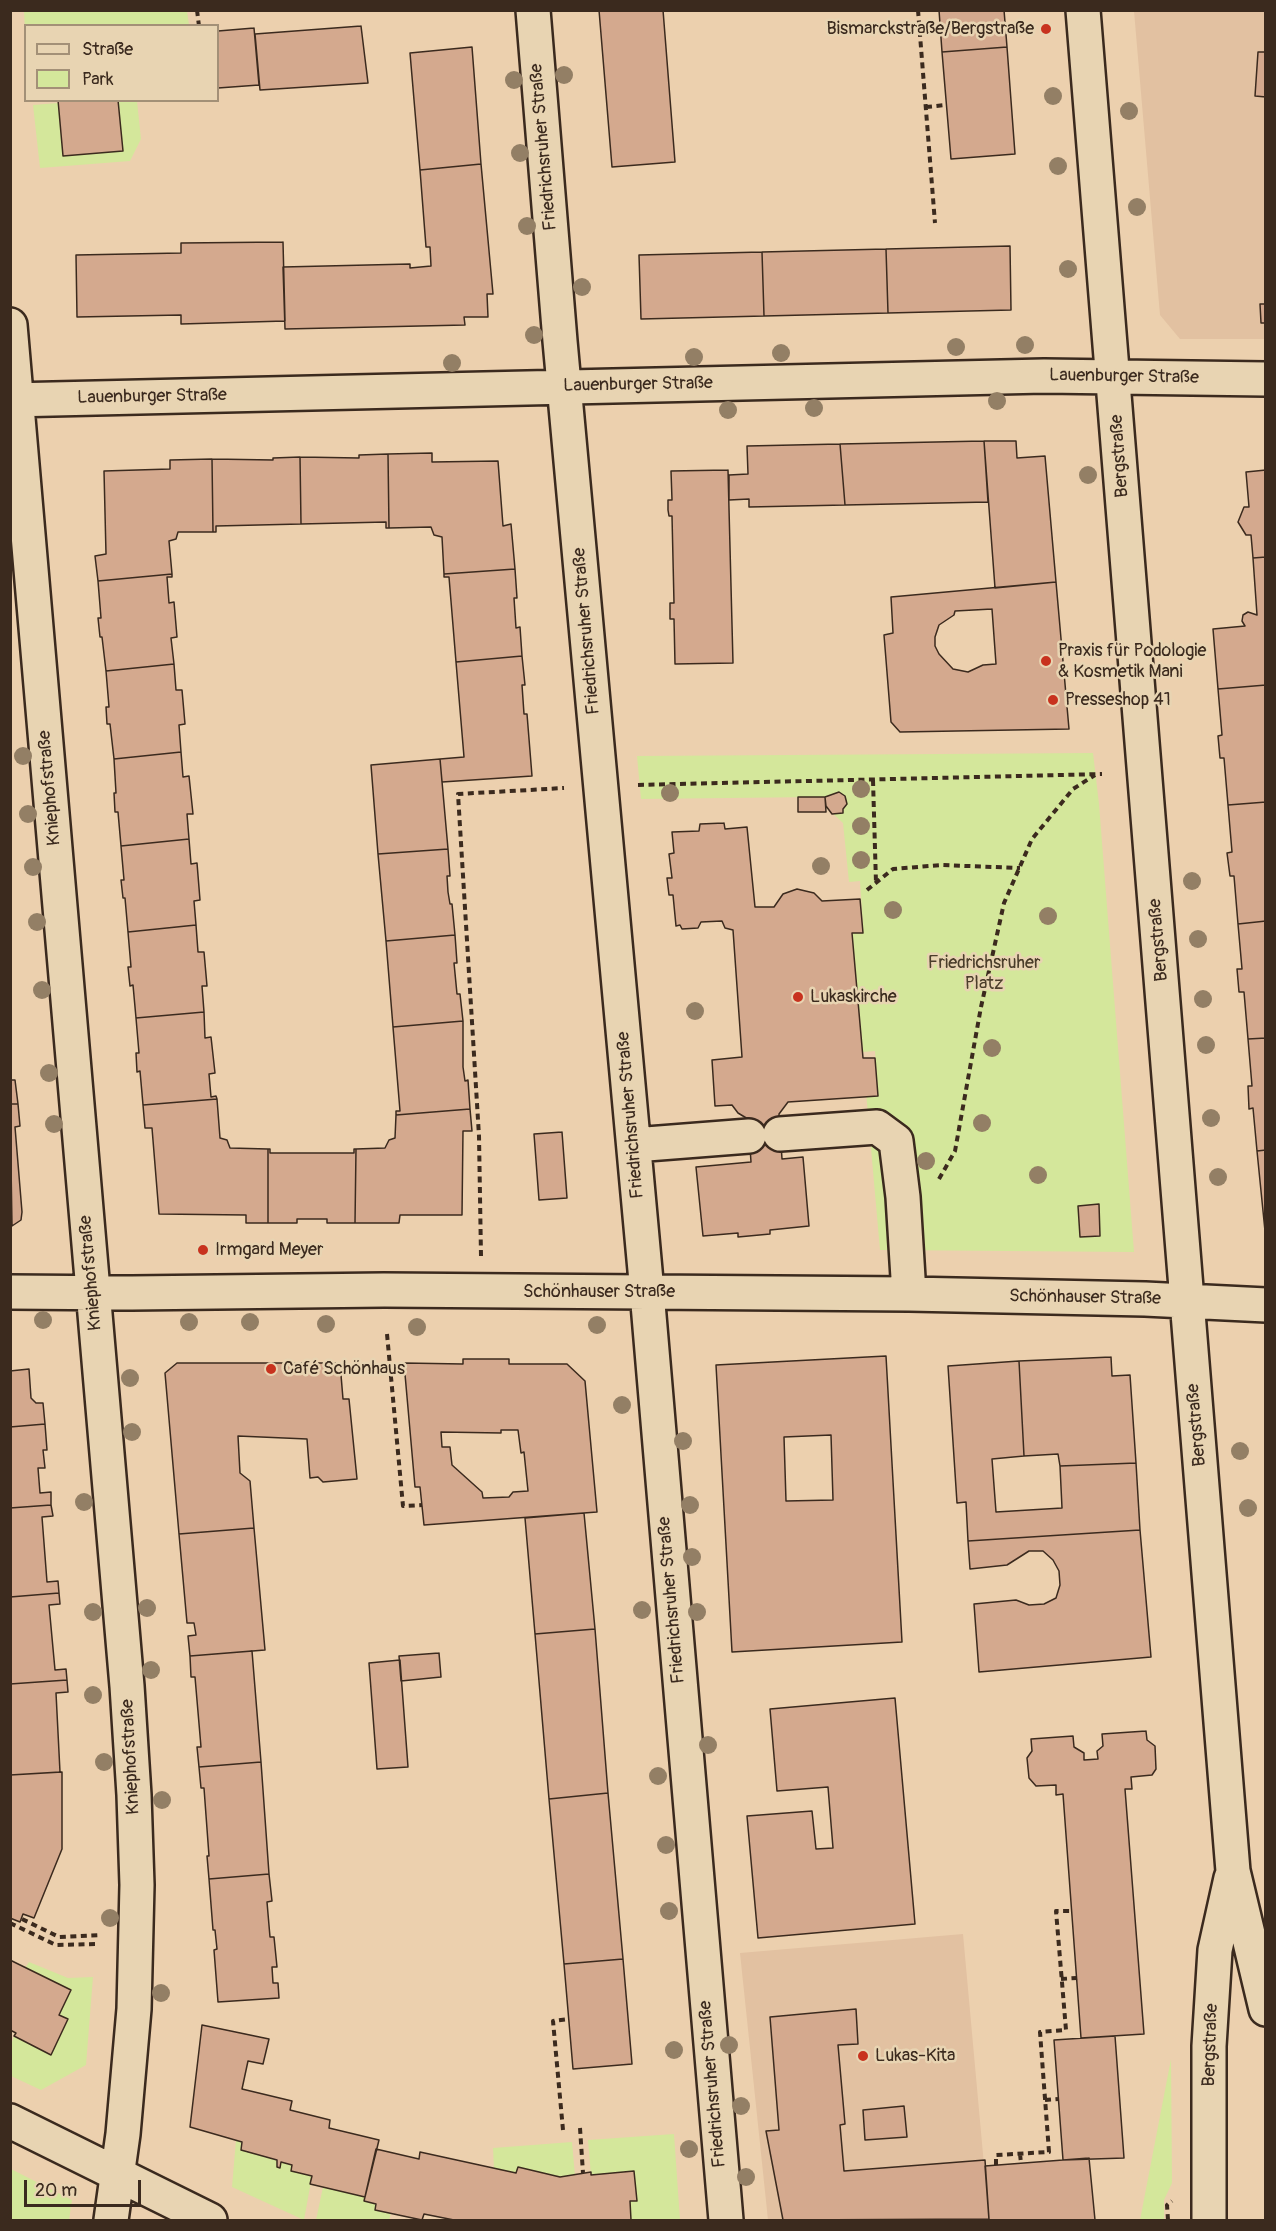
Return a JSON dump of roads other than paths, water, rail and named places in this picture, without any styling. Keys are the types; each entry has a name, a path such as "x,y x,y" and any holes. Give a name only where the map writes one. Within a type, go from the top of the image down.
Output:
{"street":[{"name":"Friedrichsruher Straße","path":"533,10 634,1145 726,2220"},
{"name":"Bergstraße","path":"1083,10 1233,1871 1266,2009"},
{"name":"Kniephofstraße","path":"10,325 14,400 127,1686 137,1877 134,2010 123,2134 111,2220"},
{"name":"Lauenburger Straße","path":"14,400 1044,376 1266,379"},
{"path":"634,1145 877,1126 896,1141 903,1197 909,1294"},
{"name":"Schönhauser Straße","path":"10,1292 384,1290 909,1294 1145,1299 1266,1305"},
{"name":"Bergstraße","path":"1209,2220 1209,2036 1215,1950 1233,1871"},
{"path":"10,2121 210,2220"}],"place":[{"name":"Bismarckstraße/Bergstraße","path":"1046,29"},
{"name":"Praxis für Podologie & Kosmetik Mani","path":"1046,661"},
{"name":"Presseshop 41","path":"1053,700"},
{"name":"Lukaskirche","path":"798,997"},
{"name":"Irmgard Meyer","path":"203,1250"},
{"name":"Café Schönhaus","path":"271,1369"},
{"name":"Lukas-Kita","path":"863,2056"}],"park label":[{"name":"Friedrichsruher Platz","path":"984,973"}]}
